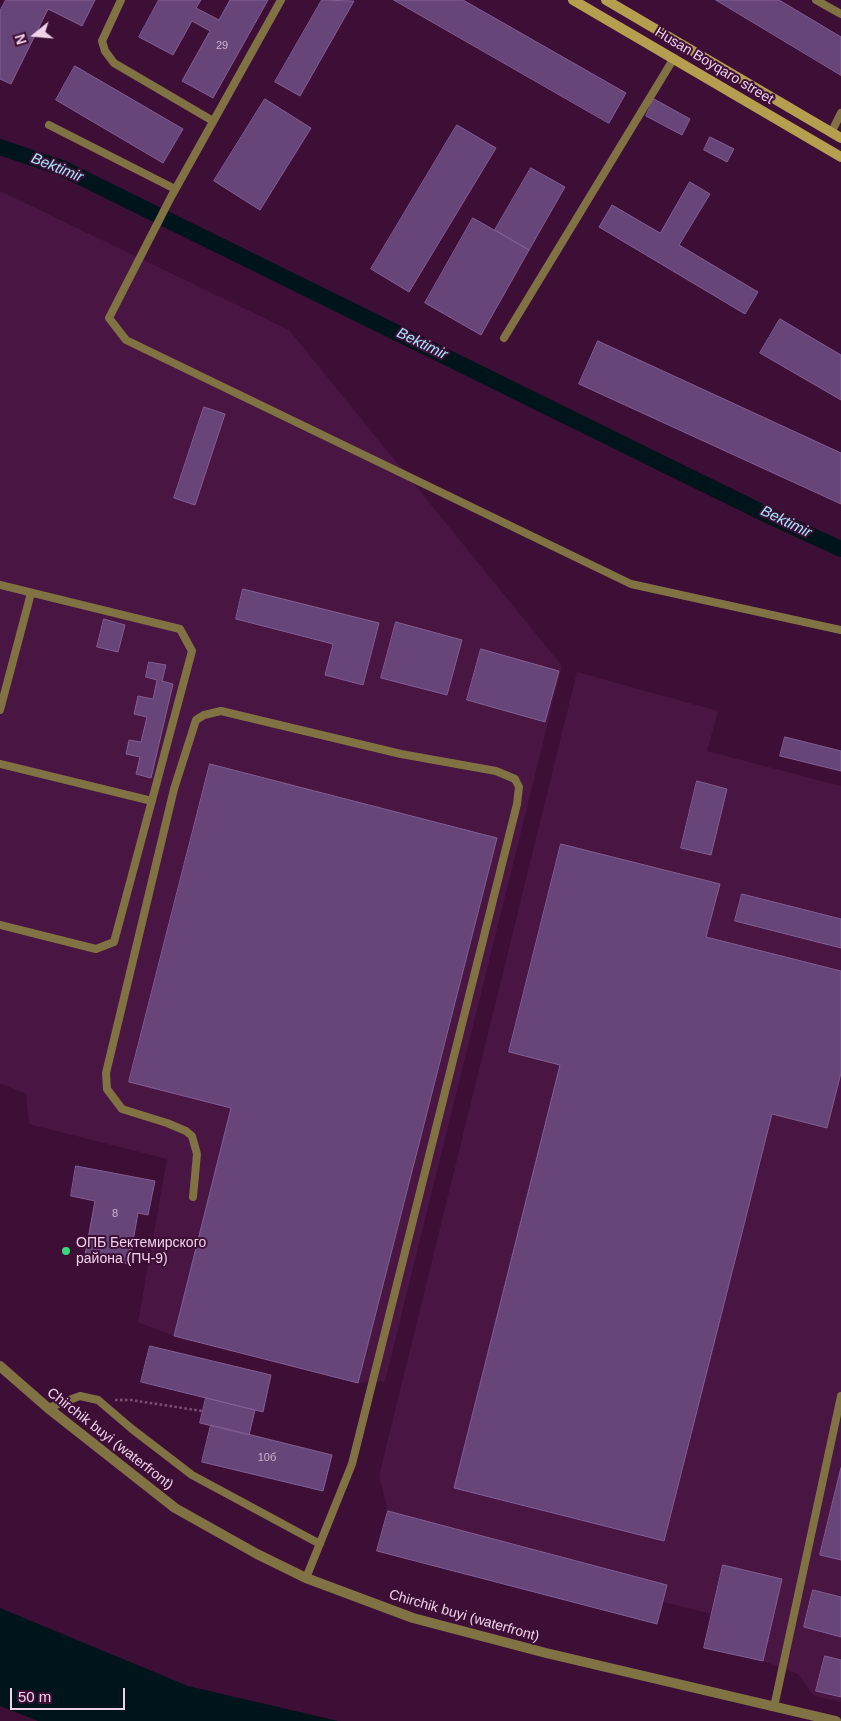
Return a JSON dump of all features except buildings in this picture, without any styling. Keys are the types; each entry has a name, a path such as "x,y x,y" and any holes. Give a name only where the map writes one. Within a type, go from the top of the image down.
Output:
{"main road":[{"name":"Husan Boyqaro street","path":"573,0 841,157"},
{"name":"Husan Boyqaro street","path":"606,0 841,138"},
{"path":"822,147 831,133"}],"street":[{"name":"Chirchik buyi (waterfront)","path":"0,1366 48,1408 175,1508 250,1550 306,1578 413,1618 546,1653 836,1721"}],"lane":[{"path":"121,0 102,41 105,51 114,63 213,121"},
{"path":"281,0 173,193 109,318 126,340 631,584 841,630"},
{"path":"816,0 841,14"},
{"path":"504,338 674,58"},
{"path":"831,133 841,113"},
{"path":"49,124 173,193"},
{"path":"0,585 180,630 192,652 114,942 96,949 0,924"},
{"path":"0,710 31,593"},
{"path":"193,1197 197,1154 192,1136 186,1131 167,1123 122,1109 106,1088 106,1073 174,789 196,720 204,714 221,711 401,754 496,771 515,779 519,788 517,804 352,1464 306,1578"},
{"path":"0,764 152,801"},
{"path":"48,1408 80,1396 98,1400 192,1475 320,1544"},
{"path":"774,1707 841,1396"}],"path":[{"path":"98,1400 131,1400 202,1411"}],"shaded area":[{"path":"0,191 289,330 562,666 385,1381 358,1383 174,1336 138,1322 167,1159 29,1124 26,1094 0,1083"},
{"path":"577,672 718,711 707,751 841,786 841,1702 814,1696 798,1674 763,1661 704,1648 712,1614 663,1602 657,1624 377,1551 388,1511 379,1476"}],"water":[{"path":"0,1608 188,1686 338,1721 38,1721 0,1706"}],"waterway":[{"name":"Bektimir","path":"0,147 62,168 765,514 841,549"}],"place":[{"name":"ОПБ Бектемирского района (ПЧ-9)","path":"66,1251"}]}
